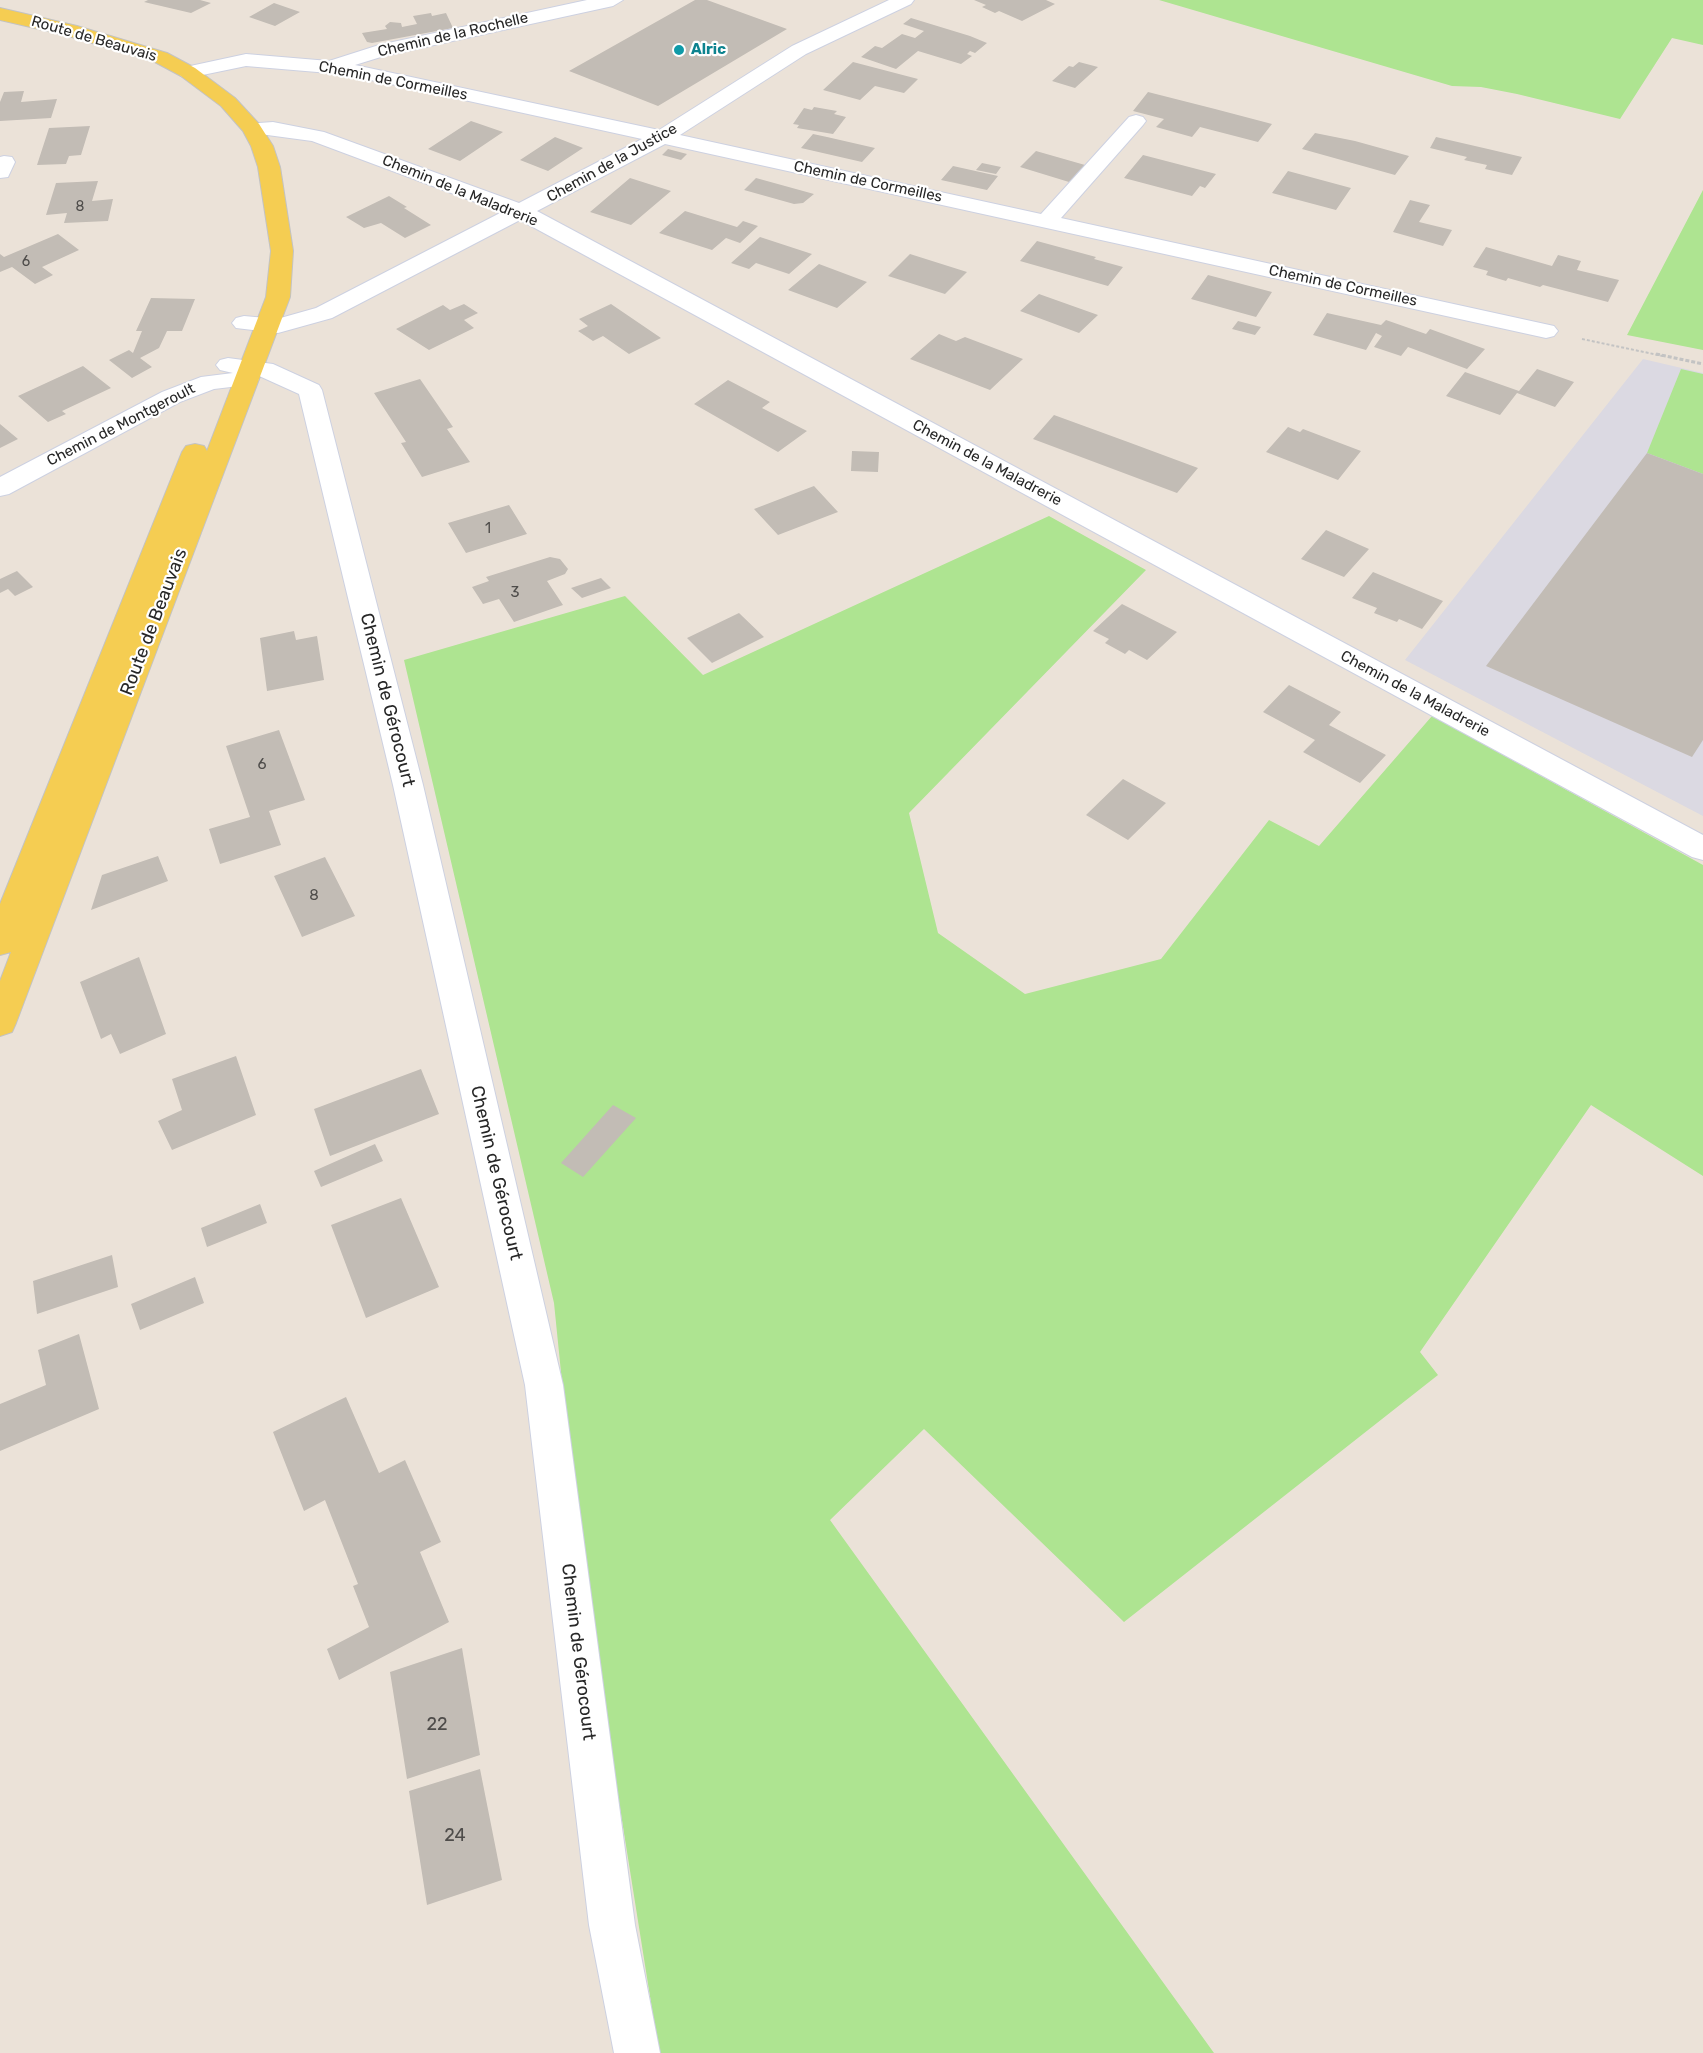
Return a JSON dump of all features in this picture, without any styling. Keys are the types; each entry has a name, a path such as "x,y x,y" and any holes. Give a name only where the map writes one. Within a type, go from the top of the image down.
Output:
{"main road":[{"name":"Route de Beauvais","path":"0,14 124,45 166,60 188,72 228,102 252,128 269,167 278,216 282,276 278,297 256,324 237,373 0,1023"},
{"name":"Route de Beauvais","path":"0,943 237,373"}],"street":[{"name":"Chemin de la Rochelle","path":"329,67 379,51 613,0"},
{"name":"Chemin de la Justice","path":"256,324 278,326 324,313 663,137 799,50 904,0"},
{"name":"Chemin de Cormeilles","path":"188,72 246,60 329,67 663,137 1546,331"},
{"path":"1046,221 1136,121"},
{"name":"Chemin de la Maladrerie","path":"252,128 273,128 317,136 522,212 1703,849"},
{"name":"Chemin de Gérocourt","path":"237,373 264,369 310,390 411,796 544,1385 612,1925 637,2053"},
{"name":"Chemin de Montgeroult","path":"0,488 171,397 237,373"}],"path":[{"path":"1546,331 1703,364"}],"shaded area":[{"path":"1643,359 1703,373 1703,816 1405,660"}],"green space":[{"path":"1159,0 1703,0 1703,45 1672,38 1620,119 1517,94 1481,87 1452,86"},
{"path":"1703,190 1703,350 1627,335"},
{"path":"1681,369 1703,374 1703,474 1647,453"},
{"path":"1049,516 1146,570 909,813 938,933 1025,994 1161,959 1269,820 1319,846 1432,716 1703,865 1703,1176 1591,1105 1420,1352 1438,1375 1124,1622 924,1429 830,1520 1214,2053 659,2053 579,1550 554,1303 404,660 625,596 703,675"}],"building":[{"path":"148,0 200,0 211,3 191,13 144,2"},
{"name":"Alric","path":"695,0 707,0 787,29 658,106 569,71"},
{"path":"974,0 1046,0 1055,4 1022,21 999,11 995,13 982,7 986,5"},
{"path":"274,3 300,12 275,26 249,17"},
{"path":"431,13 432,16 446,13 453,28 372,43 367,42 362,33 387,29 385,26 390,22 401,23 402,27 417,24 413,16"},
{"path":"911,18 987,43 975,53 970,51 967,54 972,56 961,64 918,51 896,69 861,57 875,46 882,48 902,34 915,38 924,31 903,24"},
{"path":"853,62 918,79 904,93 875,86 860,100 823,90"},
{"path":"1079,62 1098,67 1075,88 1052,81 1069,66 1073,67"},
{"path":"24,91 21,102 57,99 51,118 0,121 0,102 4,92"},
{"path":"1148,92 1272,124 1258,142 1200,127 1192,137 1156,127 1164,119 1133,111"},
{"path":"814,107 837,111 834,114 846,117 833,134 797,128 799,125 793,124 804,108 812,110"},
{"path":"471,121 503,132 460,161 428,149"},
{"path":"90,126 81,155 69,156 66,164 37,165 49,128"},
{"path":"1315,133 1409,156 1395,175 1302,149"},
{"path":"813,134 875,148 862,162 801,148"},
{"path":"555,137 583,148 548,171 520,160"},
{"path":"1436,137 1522,157 1512,175 1485,169 1487,165 1464,160 1467,157 1430,148"},
{"path":"668,149 687,154 681,160 662,155"},
{"path":"1036,151 1085,165 1069,182 1020,167"},
{"path":"1143,155 1216,174 1205,188 1200,186 1192,196 1124,178"},
{"path":"982,163 1001,167 996,174 976,170"},
{"path":"953,166 998,176 987,190 941,180"},
{"path":"1288,171 1351,188 1336,210 1272,193"},
{"path":"630,178 671,191 631,225 590,212"},
{"path":"756,178 814,194 803,203 794,204 744,190"},
{"path":"98,181 92,201 113,199 108,221 64,223 67,213 46,215 56,183"},
{"path":"389,196 431,225 405,238 381,223 364,228 346,217"},
{"path":"1410,200 1430,205 1419,222 1452,230 1443,246 1393,232"},
{"path":"685,211 737,227 743,221 758,226 740,243 726,238 712,250 659,233"},
{"path":"58,234 79,250 42,267 53,275 35,284 12,267 0,272 0,254 4,257"},
{"path":"760,237 812,254 789,274 756,263 749,269 731,263"},
{"path":"1037,241 1123,267 1108,286 1020,261"},
{"path":"1486,247 1552,266 1558,255 1581,261 1577,270 1619,280 1608,302 1543,285 1540,287 1508,278 1506,281 1486,275 1488,271 1473,267"},
{"path":"910,254 967,272 945,294 888,276"},
{"path":"819,264 867,282 837,308 788,290"},
{"path":"1208,275 1272,292 1256,317 1191,299"},
{"path":"1039,294 1098,315 1079,333 1020,311"},
{"path":"151,298 195,299 182,331 167,331 159,348 140,358 152,367 132,378 109,360 129,350 133,353 142,331 136,331"},
{"path":"464,304 478,313 464,320 474,328 429,350 396,329 443,305 450,310"},
{"path":"611,304 661,338 629,354 603,336 593,341 578,331 588,326 579,319"},
{"path":"1327,313 1381,325 1386,320 1426,334 1430,329 1485,349 1467,369 1408,347 1401,356 1374,347 1382,336 1376,333 1366,350 1313,335"},
{"path":"1238,321 1261,327 1255,335 1232,329"},
{"path":"939,334 956,341 965,337 1023,359 990,390 910,359"},
{"path":"83,366 111,388 62,411 66,414 48,422 18,396"},
{"path":"1537,369 1574,382 1555,407 1517,393 1500,415 1446,396 1465,372 1519,391"},
{"path":"420,379 453,427 447,429 470,462 422,477 401,443 406,442 374,393"},
{"path":"728,380 770,402 762,408 807,431 778,452 694,404"},
{"path":"1054,415 1198,468 1177,493 1033,439"},
{"path":"0,424 18,439 0,448"},
{"path":"1288,427 1300,432 1303,429 1361,451 1338,480 1266,452"},
{"path":"852,451 879,452 878,472 851,471"},
{"path":"1647,453 1703,474 1703,740 1692,757 1486,666"},
{"path":"814,486 838,512 778,535 754,509"},
{"path":"509,505 527,534 466,553 448,523"},
{"path":"1326,530 1369,549 1344,577 1301,559"},
{"path":"550,557 560,559 568,569 565,574 547,581 563,605 514,622 499,599 483,604 472,587 489,581 486,577"},
{"path":"17,571 33,587 15,596 8,589 0,593 0,579"},
{"path":"1373,572 1443,601 1422,629 1399,619 1397,622 1374,613 1377,608 1352,598"},
{"path":"601,578 611,588 582,598 571,588"},
{"path":"1122,604 1177,632 1147,660 1129,650 1125,654 1105,643 1109,639 1093,631"},
{"path":"739,613 764,637 712,663 687,638"},
{"path":"294,631 296,640 317,636 324,680 267,691 260,638"},
{"path":"1289,685 1341,712 1329,725 1386,755 1360,783 1303,752 1315,740 1263,712"},
{"path":"279,730 305,800 269,811 281,845 220,864 209,829 250,817 226,746"},
{"path":"1123,779 1166,803 1128,840 1086,815"},
{"path":"158,856 168,881 91,910 102,875"},
{"path":"325,857 355,916 302,937 274,876"},
{"path":"139,957 166,1034 120,1054 111,1034 101,1039 80,982"},
{"path":"236,1056 256,1115 172,1150 158,1121 182,1110 172,1079"},
{"path":"421,1069 439,1114 330,1156 314,1109"},
{"path":"613,1105 636,1118 583,1177 561,1163"},
{"path":"375,1144 383,1161 321,1187 314,1171"},
{"path":"401,1198 439,1287 366,1318 331,1225"},
{"path":"260,1204 267,1223 207,1247 201,1228"},
{"path":"112,1255 118,1287 37,1314 33,1281"},
{"path":"195,1277 204,1303 140,1330 131,1304"},
{"path":"79,1334 99,1409 0,1451 0,1404 46,1385 38,1350"},
{"path":"346,1397 379,1473 405,1460 441,1542 420,1552 449,1622 339,1680 327,1649 369,1627 353,1586 358,1584 325,1500 304,1511 273,1432"},
{"path":"462,1648 480,1755 407,1779 390,1672"},
{"path":"480,1769 502,1880 427,1905 409,1791"}],"place":[{"name":"Alric","path":"679,50"}]}
